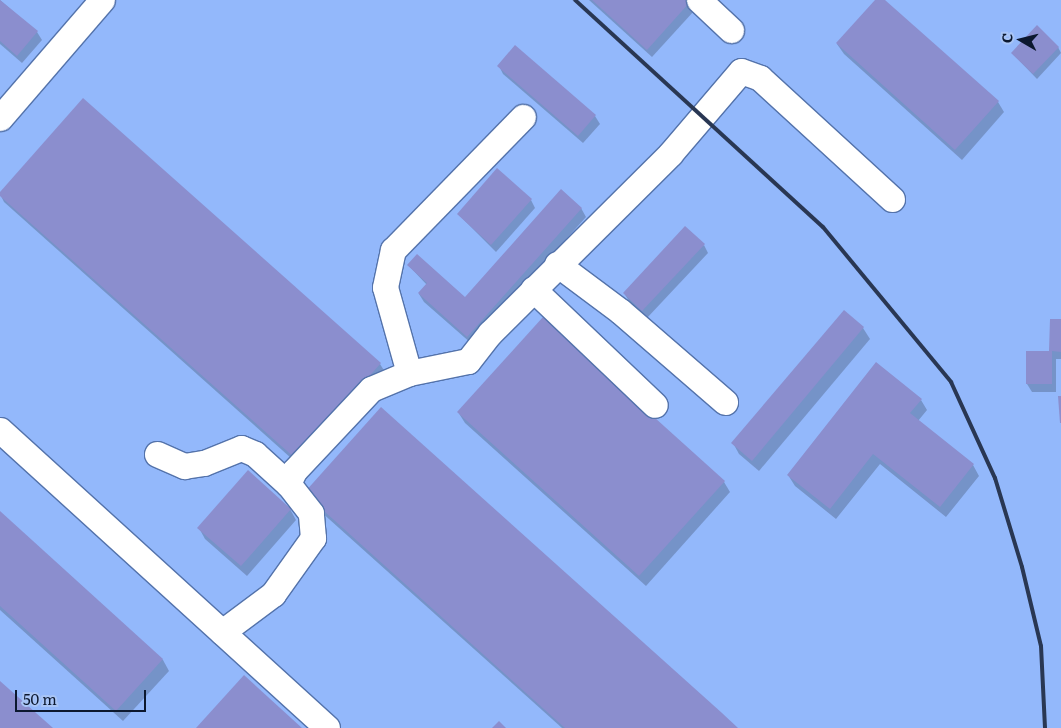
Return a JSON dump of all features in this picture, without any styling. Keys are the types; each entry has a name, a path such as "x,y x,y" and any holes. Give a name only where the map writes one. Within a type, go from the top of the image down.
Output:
{"lane":[{"path":"0,118 102,0"},
{"path":"699,0 731,30"},
{"path":"288,484 294,471 371,389 409,373 468,361 490,333 670,154 741,71 760,78 892,199"},
{"path":"409,373 385,287 393,250 522,117"},
{"path":"558,264 620,311 725,402"},
{"path":"533,289 655,405"},
{"path":"0,430 327,728"},
{"path":"157,454 184,466 204,462 241,448 255,454 288,484 311,513 313,538 273,594 222,632"}],"shaded area":[{"path":"0,0 1061,0 1061,728 0,728"}],"building":[{"path":"0,0 38,31 17,56 0,41"},
{"path":"592,0 688,0 690,2 647,50"},
{"path":"875,0 885,0 999,101 955,150 836,43"},
{"path":"1037,25 1059,47 1033,74 1011,53"},
{"path":"515,45 596,115 578,136 497,66"},
{"path":"83,98 381,363 296,459 0,196 0,192"},
{"path":"497,168 532,199 491,245 457,214"},
{"path":"561,189 582,208 467,337 418,293 427,283 407,265 417,254 465,297"},
{"path":"685,226 705,244 642,311 623,293"},
{"path":"844,310 864,327 752,461 731,443"},
{"path":"543,317 725,481 639,576 457,412"},
{"path":"1050,319 1061,319 1061,352 1052,351 1052,384 1026,384 1026,351 1049,351"},
{"path":"876,362 922,399 910,413 974,464 940,507 873,454 830,509 787,475"},
{"path":"1058,396 1061,396 1061,423 1060,423"},
{"path":"381,407 738,728 565,728 304,493"},
{"path":"248,470 291,509 241,566 197,528"},
{"path":"0,511 163,659 116,711 0,606"},
{"path":"244,675 302,728 196,728"},
{"path":"0,681 53,728 0,728"},
{"path":"499,721 506,728 492,728"}],"railway":[{"path":"575,0 823,227 951,382 995,478 1022,567 1041,646 1045,728"}]}
